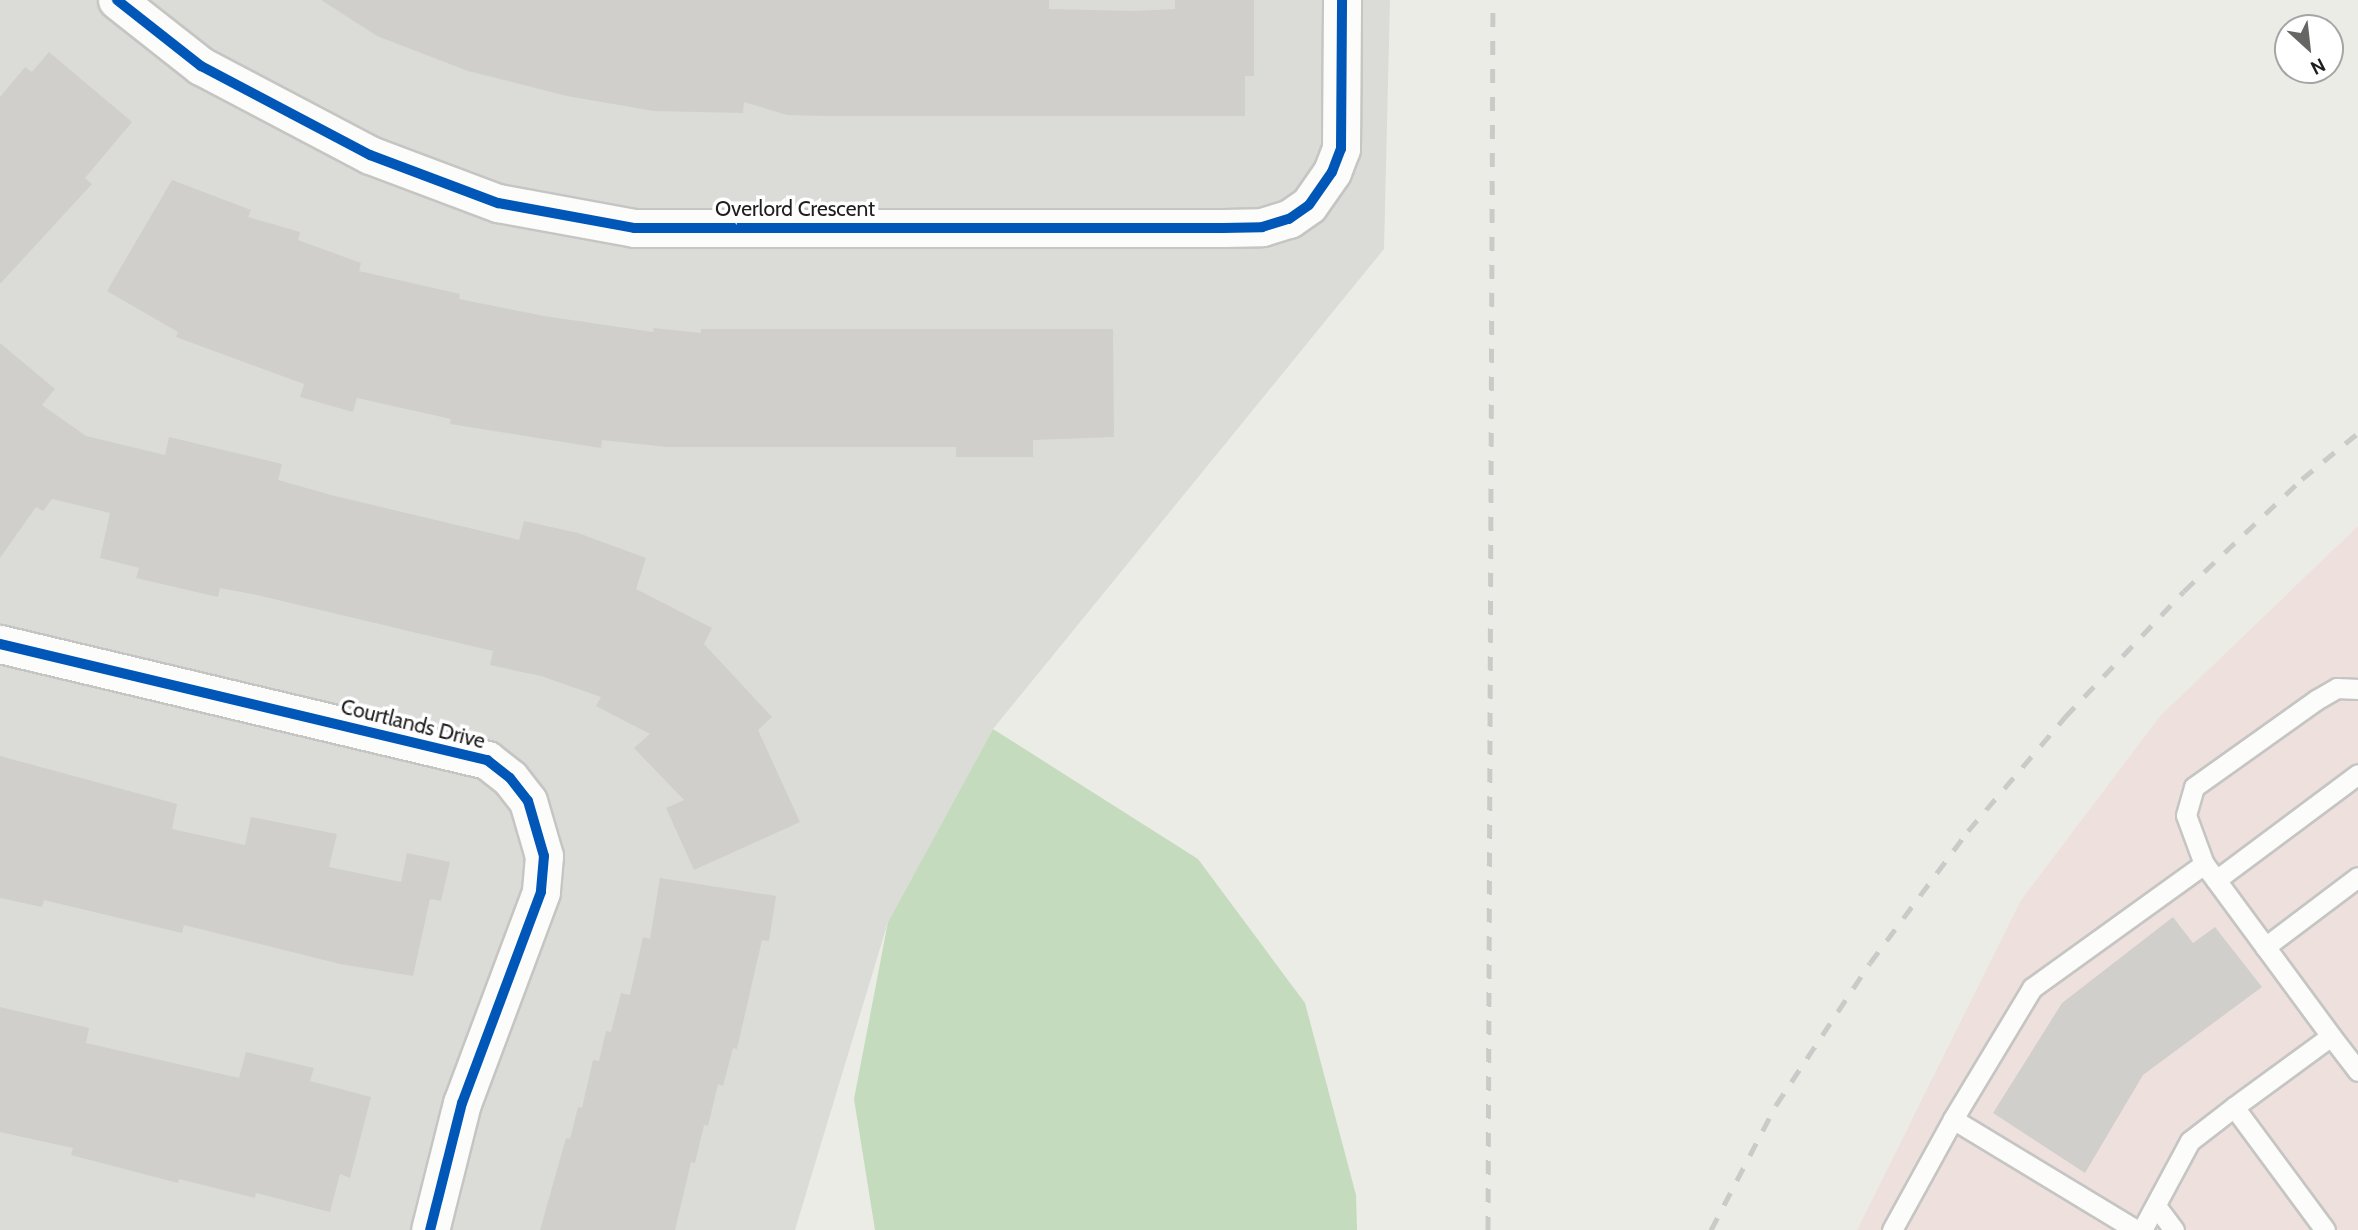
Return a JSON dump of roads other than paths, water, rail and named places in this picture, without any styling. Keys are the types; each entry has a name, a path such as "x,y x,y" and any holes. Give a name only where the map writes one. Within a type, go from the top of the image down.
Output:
{"street":[{"name":"Overlord Crescent","path":"117,0 201,66 370,155 498,203 634,228 1223,228 1262,227 1289,219 1309,205 1332,172 1341,149 1342,0"},
{"name":"Courtlands Drive","path":"0,644 487,760 510,778 528,801 544,856 541,892 462,1103 430,1230"}],"lane":[{"path":"2358,689 2337,688 2316,700 2194,787 2186,815 2204,864 2358,1071"},
{"path":"2216,880 2358,774"},
{"path":"1892,1230 1953,1119 2032,988 2204,864"},
{"path":"2265,947 2358,877"},
{"path":"2143,1230 2190,1141 2331,1036"},
{"path":"2234,1107 2325,1230"},
{"path":"1953,1119 2136,1230"},
{"path":"2156,1206 2174,1230"}],"railway":[{"path":"1488,1230 1493,0"},
{"path":"1711,1230 1776,1105 1870,963 1968,831 2065,717 2184,591 2302,479 2358,433"}]}
